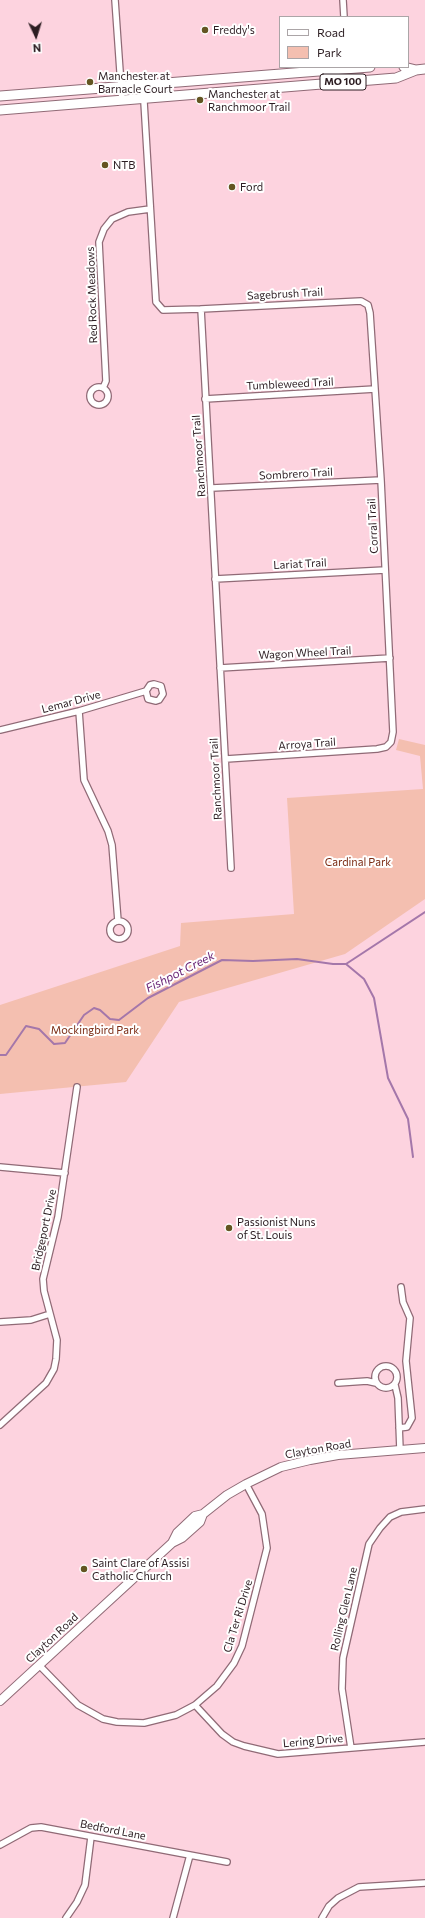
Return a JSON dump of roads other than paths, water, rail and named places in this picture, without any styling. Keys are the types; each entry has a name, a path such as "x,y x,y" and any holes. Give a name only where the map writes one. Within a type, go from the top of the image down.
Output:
{"highway":[{"name":"MO 100","path":"0,96 347,68"},
{"name":"MO 100","path":"409,68 421,69"},
{"name":"MO 100","path":"0,110 396,78 421,69"}],"main road":[{"name":"Clayton Road","path":"0,1701 172,1543 176,1533 195,1516 203,1514 227,1495 281,1467 310,1460 338,1455 425,1448"}],"street":[{"path":"115,0 122,100"},
{"path":"343,0 344,16"},
{"path":"143,85 157,304 163,310 202,309"},
{"name":"Red Rock Meadows","path":"103,388 106,381 99,242 104,229 112,219 128,212 150,209"},
{"name":"Sagebrush Trail","path":"202,309 361,301 368,305"},
{"name":"Corral Trail","path":"368,305 370,313 381,480 390,658 393,732 392,740 389,745"},
{"name":"Ranchmoor Trail","path":"202,309 205,399 212,488 231,868"},
{"name":"Tumbleweed Trail","path":"205,399 375,389"},
{"name":"Sombrero Trail","path":"212,488 381,480"},
{"name":"Lariat Trail","path":"216,579 385,570"},
{"name":"Wagon Wheel Trail","path":"220,668 390,658"},
{"name":"Lemar Drive","path":"0,730 79,711 146,691"},
{"path":"79,711 84,780 108,831 112,845 118,921"},
{"name":"Arroya Trail","path":"226,759 377,750 389,745"},
{"name":"Bridgeport Drive","path":"0,1425 46,1383 54,1369 58,1350 57,1340 44,1291 44,1279 58,1217 76,1087"},
{"path":"0,1166 65,1173"},
{"path":"399,1428 407,1427 412,1418 406,1361 410,1318 403,1302 401,1287"},
{"path":"0,1322 31,1320 50,1314"},
{"path":"376,1383 376,1372 381,1367 388,1366 394,1369 397,1375 395,1385 398,1398 400,1450"},
{"path":"338,1383 367,1381 376,1383 385,1388 395,1385"},
{"name":"Cla Ter Ri Drive","path":"39,1665 78,1705 103,1720 130,1724 144,1723 176,1715 196,1705 217,1686 234,1663 242,1646 264,1563 266,1548 262,1514 246,1484"},
{"name":"Rolling Glen Lane","path":"351,1748 342,1689 343,1658 369,1544 390,1517 402,1512 425,1509"},
{"name":"Lering Drive","path":"196,1705 222,1734 233,1742 251,1748 285,1755 425,1742"},
{"name":"Bedford Lane","path":"0,1845 31,1828 41,1827 227,1862"},
{"path":"66,1918 77,1902 85,1885 91,1836"},
{"path":"173,1918 190,1855"},
{"path":"322,1918 329,1906 338,1898 359,1887 425,1883"}],"waterway":[{"name":"Fishpot Creek","path":"0,1055 6,1055 26,1026 39,1029 54,1044 65,1043 84,1015 94,1008 100,1010 110,1019 119,1020 148,998 222,960 253,961 297,959 333,964 346,964 425,912"},
{"path":"346,964 364,979 374,998 388,1078 408,1119 413,1157"}],"place":[{"name":"Freddy's","path":"205,30"},
{"name":"Manchester at Barnacle Court","path":"90,82"},
{"name":"Manchester at Ranchmoor Trail","path":"200,100"},
{"name":"NTB","path":"105,165"},
{"name":"Ford","path":"232,187"},
{"name":"Passionist Nuns of St. Louis","path":"229,1228"},
{"name":"Saint Clare of Assisi Catholic Church","path":"84,1569"}],"park label":[{"name":"Cardinal Park","path":"358,862"},
{"name":"Mockingbird Park","path":"95,1030"}]}
